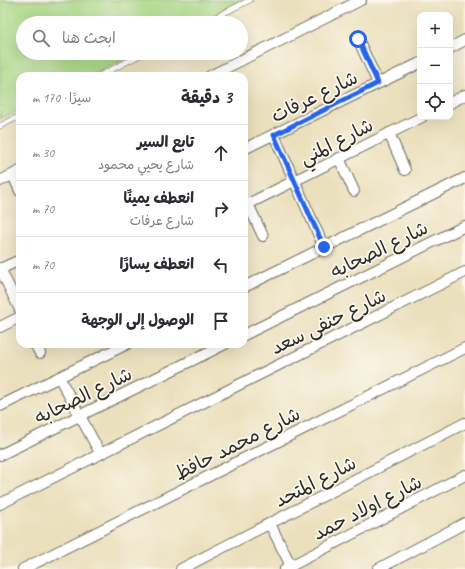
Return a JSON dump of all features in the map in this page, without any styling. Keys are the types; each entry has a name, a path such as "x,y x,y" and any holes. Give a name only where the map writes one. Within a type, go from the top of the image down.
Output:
{"street":[{"path":"248,57 361,0"},
{"path":"358,39 378,83"},
{"path":"453,46 465,40"},
{"path":"218,72 242,60"},
{"name":"شارع عرفات","path":"248,148 417,64"},
{"path":"453,101 465,95"},
{"name":"شارع المني","path":"248,204 417,119"},
{"path":"389,133 405,170"},
{"path":"274,135 324,247"},
{"path":"339,158 354,191"},
{"path":"0,181 16,173"},
{"path":"248,285 465,178"},
{"path":"248,209 263,236"},
{"name":"شارع الصحابه","path":"248,333 465,226"},
{"path":"16,262 0,269 16,302"},
{"name":"شارع حنفى سعد","path":"0,504 465,272"},
{"path":"0,327 16,319"},
{"path":"0,406 119,348"},
{"name":"شارع الصحابه","path":"0,456 217,348"},
{"name":"شارع محمد حافظ","path":"23,569 465,348"},
{"path":"59,377 100,453"},
{"name":"شارع المتحد","path":"180,569 465,423"},
{"name":"شارع اولاد حمد","path":"288,568 465,476"},
{"path":"378,569 465,523"},
{"path":"270,524 288,568"}],"lane":[{"path":"218,16 250,0"},
{"path":"107,72 130,60"},
{"path":"0,126 16,118"}],"green space":[{"path":"0,0 248,0 215,16 16,16 16,60 123,60 98,72 16,72 16,112 0,119"}],"route":[{"path":"324,247 274,135 378,83 358,39"}]}
